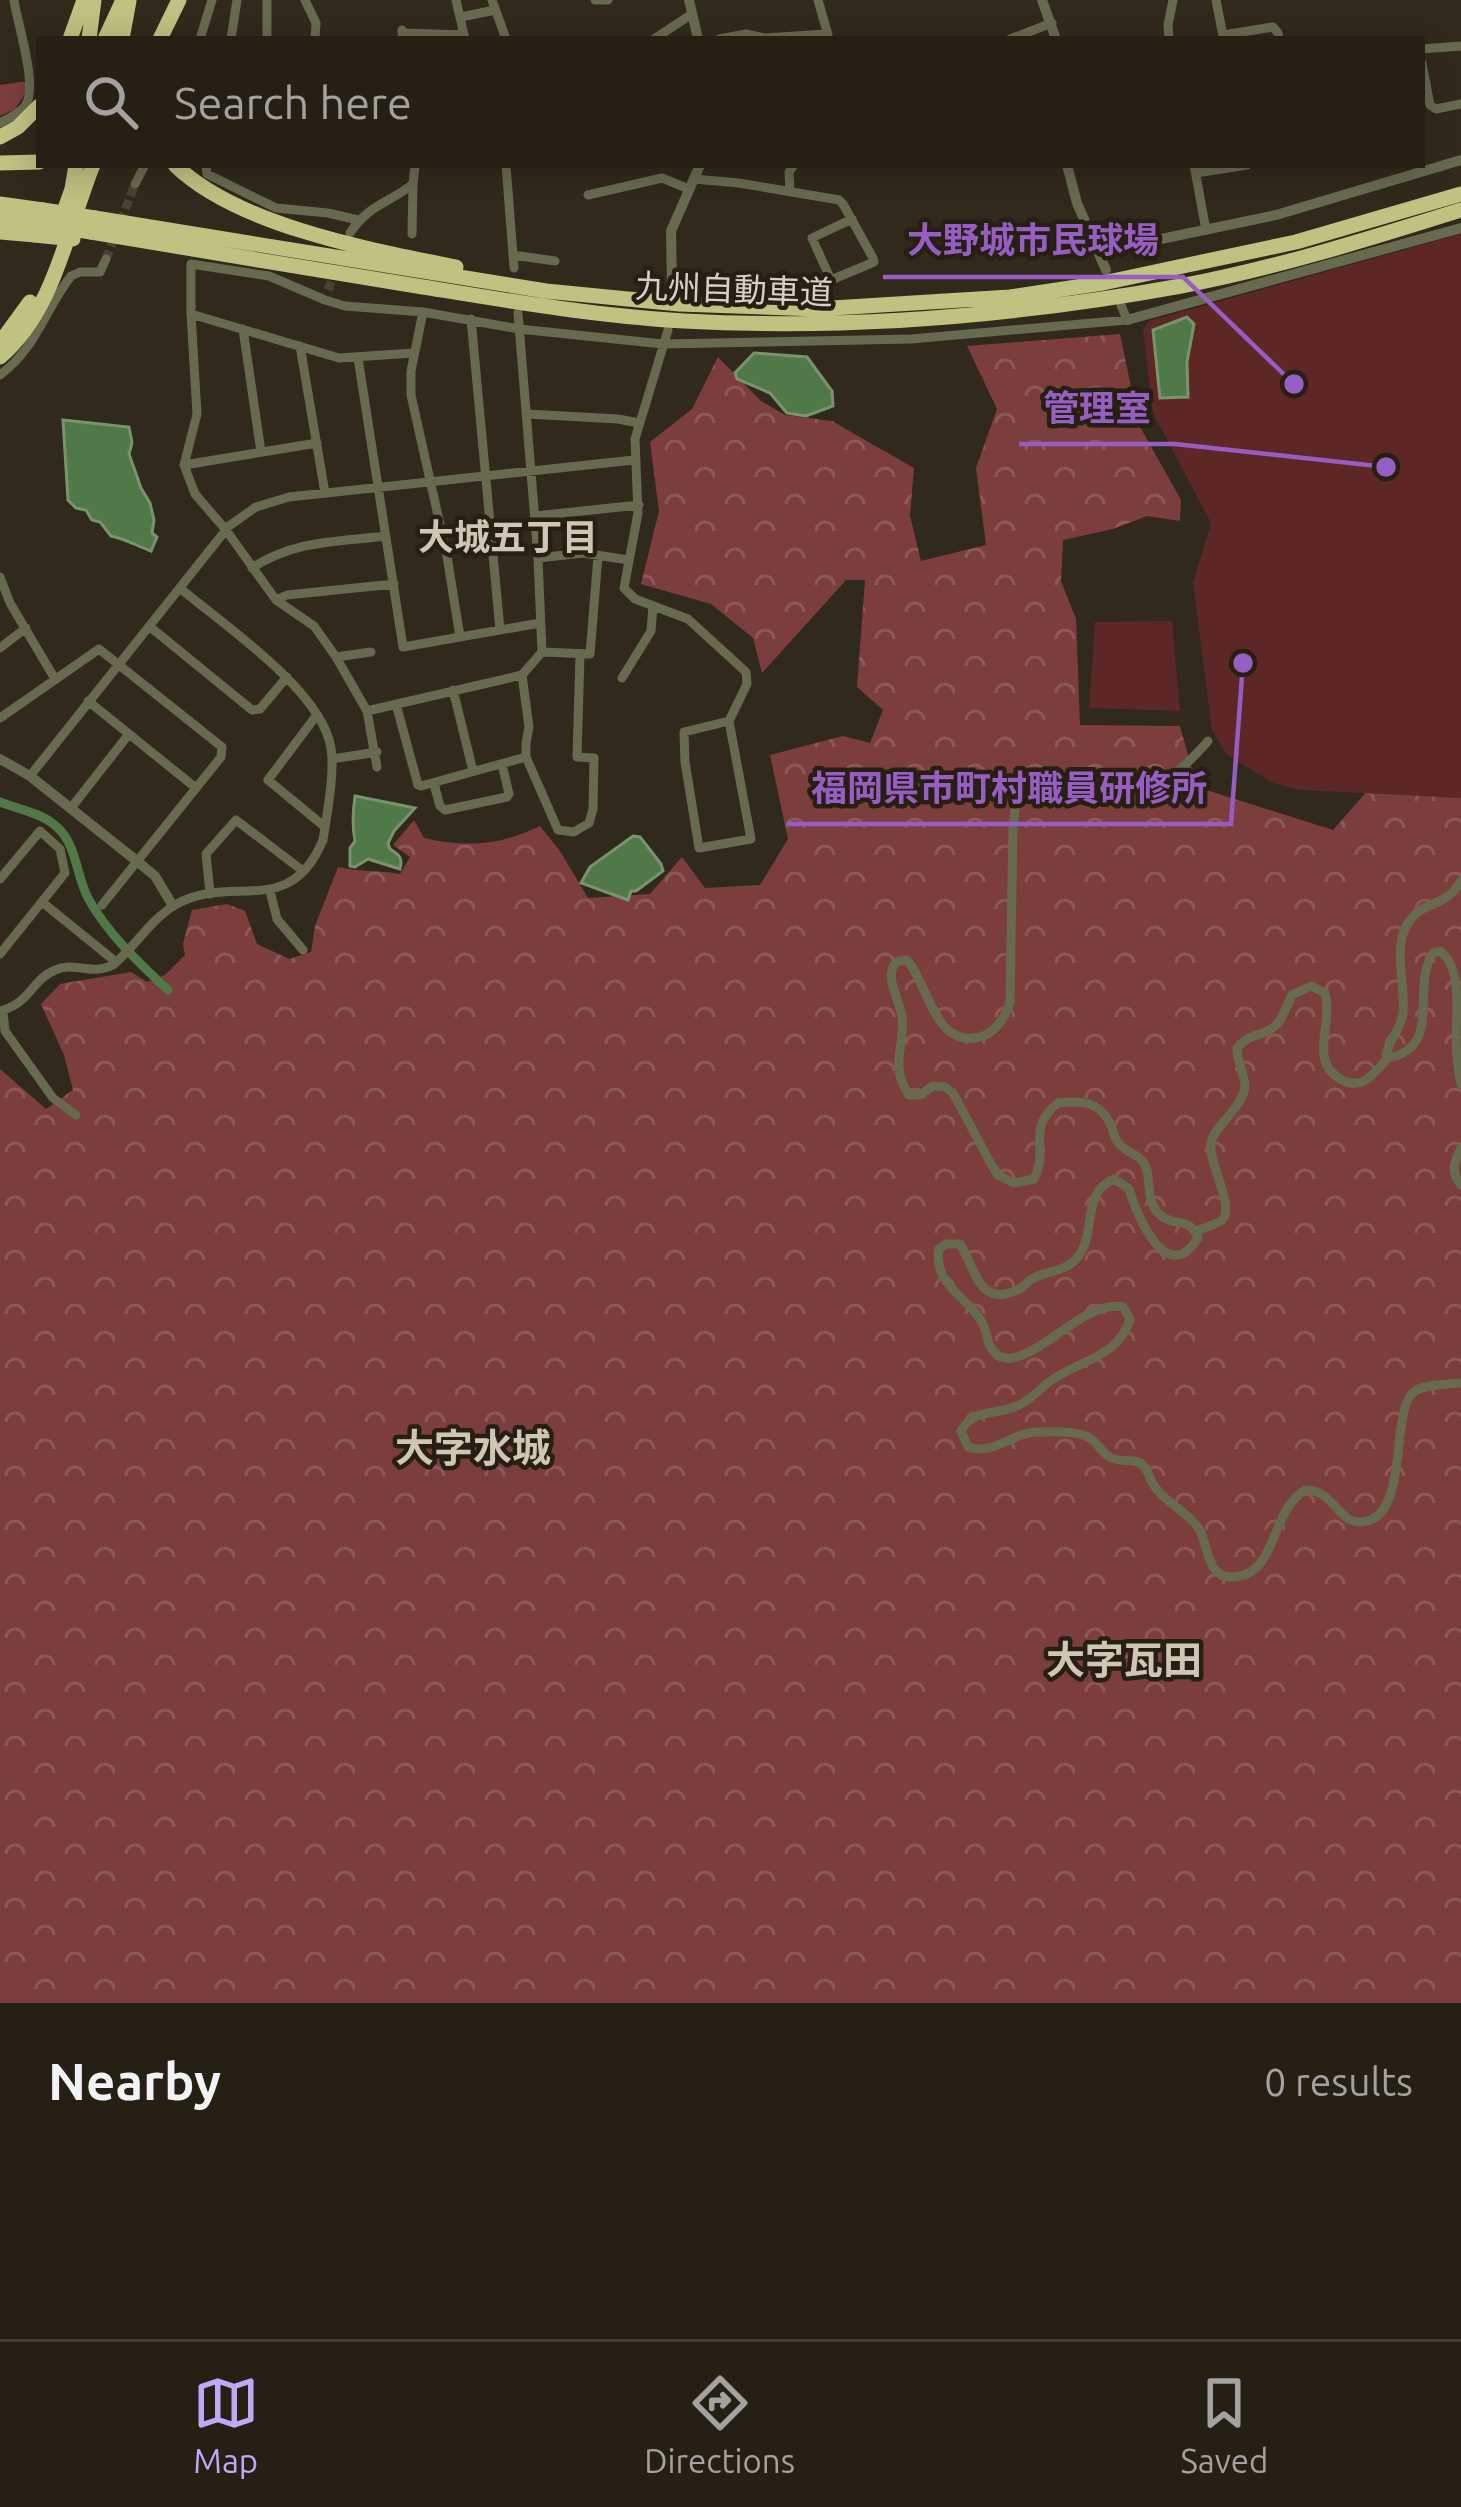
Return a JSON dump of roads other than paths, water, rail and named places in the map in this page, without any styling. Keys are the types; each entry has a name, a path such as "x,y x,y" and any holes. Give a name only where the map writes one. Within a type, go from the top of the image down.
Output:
{"highway":[{"path":"71,36 84,0"},
{"path":"89,36 94,0"},
{"path":"107,36 126,0"},
{"path":"122,36 126,0"},
{"path":"165,36 179,0"},
{"path":"0,137 36,109"},
{"path":"0,163 36,161"},
{"path":"0,343 37,289 76,168"},
{"path":"0,357 25,330 40,304 92,168"},
{"path":"179,168 212,194 245,210 366,247 575,290 746,308"},
{"name":"九州自動車道","path":"0,219 614,298 816,309 1010,297 1103,283 1296,242 1461,194"},
{"name":"九州自動車道","path":"0,204 39,223"},
{"name":"九州自動車道","path":"91,230 619,316 743,323 884,323 986,315 1182,285 1331,249 1461,210"},
{"path":"0,232 39,223"}],"street":[{"path":"0,123 29,99 26,50 14,0"},
{"path":"201,36 212,0"},
{"path":"231,36 237,0"},
{"path":"267,0 267,36"},
{"path":"305,0 316,23 316,36"},
{"path":"456,0 465,36"},
{"path":"596,0 608,0"},
{"path":"689,0 697,36"},
{"path":"818,0 828,36"},
{"path":"1042,0 1055,36"},
{"path":"1169,36 1173,0"},
{"path":"1216,0 1223,36"},
{"path":"461,17 494,5 505,36"},
{"path":"659,36 692,14"},
{"path":"1018,36 1052,23"},
{"path":"1228,36 1273,27 1278,36"},
{"path":"402,30 402,34 444,36"},
{"path":"1425,49 1461,46"},
{"path":"1425,78 1430,105 1436,109 1461,104"},
{"path":"1425,167 1461,160"},
{"path":"135,184 143,168"},
{"path":"206,168 207,174 276,208 358,220"},
{"path":"412,234 415,168"},
{"path":"506,168 513,262 555,261"},
{"path":"672,287 671,231 699,168"},
{"path":"790,192 792,168"},
{"path":"1068,168 1106,270"},
{"path":"1195,169 1206,230"},
{"path":"1099,252 1285,212 1412,170"},
{"path":"588,195 662,172 691,184 838,200 852,219 874,262 832,280 812,238 852,219"},
{"path":"350,233 381,200 412,184"},
{"path":"377,767 367,711 336,657 314,626 276,600 195,494 184,465 197,414 191,264 269,276 327,295 345,306 663,344 911,339 1126,320 1461,228"},
{"path":"0,375 33,343 71,276 100,272 106,260"},
{"path":"1120,305 1126,320"},
{"path":"423,312 410,394 448,556 460,638"},
{"path":"367,711 522,675 542,652 518,313"},
{"path":"191,314 339,358 413,353"},
{"path":"471,319 500,630"},
{"path":"243,329 261,452"},
{"path":"668,330 639,423 634,460 639,505 624,588 635,599 688,620 746,672 747,684 729,721 751,839 699,848 684,732 729,721"},
{"path":"300,346 325,493"},
{"path":"358,358 403,647 540,623"},
{"path":"527,414 639,423"},
{"path":"184,465 316,443"},
{"path":"29,776 226,530 256,507 289,497 634,460"},
{"path":"535,516 639,505"},
{"path":"252,568 299,546 386,536"},
{"path":"538,558 583,553 629,560"},
{"path":"542,652 590,654 598,556"},
{"path":"0,577 6,596 55,679"},
{"path":"276,600 394,584"},
{"path":"76,1115 53,1098 5,1031 2,1011 18,1006 55,969 101,971 116,962 173,906 195,897 270,890 292,882 319,850 325,827 332,759 328,736 316,716 298,688 181,589"},
{"path":"622,678 651,631 653,606"},
{"path":"149,626 253,710 260,709 286,677"},
{"path":"0,648 26,628"},
{"path":"0,718 99,649 221,747 221,757 102,905"},
{"path":"336,657 370,652"},
{"path":"522,675 530,727 526,757 558,830 574,832 589,823 593,809 594,758 577,757 580,656"},
{"path":"453,690 473,771"},
{"path":"88,701 196,788"},
{"path":"396,704 418,785 526,757"},
{"path":"316,716 268,780 325,827"},
{"path":"71,808 129,734"},
{"path":"1208,741 1167,781 1136,792 1020,794 1013,826 1008,1011 984,1036 952,1034 938,1023 918,972 908,960 898,961 891,974 902,1017 900,1082 909,1095 920,1095 934,1086 953,1093 998,1175 1014,1184 1034,1179 1041,1159 1038,1133 1047,1112 1058,1103 1082,1100 1098,1107 1122,1147 1142,1159 1157,1211 1190,1224 1198,1238 1185,1253 1166,1252 1149,1236 1129,1189 1114,1179 1096,1192 1091,1223 1072,1265 1034,1277 1023,1288 1006,1294 990,1292 978,1283 960,1244 939,1249 937,1261 943,1276 985,1325 987,1341 1000,1358 1033,1349 1102,1306 1123,1307 1130,1319 1111,1349 1098,1358 1050,1381 1018,1406 976,1415 961,1431 968,1447 978,1450 1035,1432 1084,1435 1115,1460 1140,1462 1154,1486 1196,1525 1210,1563 1220,1575 1229,1577 1256,1569 1286,1506 1305,1490 1322,1493 1350,1520 1361,1522 1380,1514 1394,1478 1406,1401 1425,1387 1461,1383"},
{"path":"332,759 376,752"},
{"path":"0,759 29,776 155,876 173,906"},
{"path":"436,782 440,806 446,810 507,797 502,764"},
{"path":"210,894 206,854 236,820 303,871"},
{"path":"0,879 36,834 43,831 60,849 65,870 0,953"},
{"path":"1388,1058 1388,1045 1400,1030 1403,1011 1400,953 1405,926 1417,910 1447,900 1461,881"},
{"path":"270,890 277,919 302,950"},
{"path":"42,902 116,962"},
{"path":"1196,1231 1222,1220 1225,1213 1211,1142 1233,1114 1245,1084 1237,1048 1249,1036 1275,1025 1292,995 1312,986 1325,993 1325,1063 1332,1074 1356,1085 1417,1041 1423,1028 1424,972 1433,953 1449,955 1458,976 1456,1035 1461,1084"},
{"path":"1461,1148 1453,1168 1461,1185"}],"waterway":[{"path":"0,802 40,816 60,830 96,911 168,990"}],"tunnel":[{"path":"106,259 135,184"},
{"path":"328,290 348,238"}],"place":[{"name":"大野城市民球場","path":"1294,384"},
{"name":"管理室","path":"1386,467"},
{"name":"福岡県市町村職員研修所","path":"1243,663"}],"district":[{"name":"大城五丁目","path":"508,537"},
{"name":"大字水城","path":"473,1448"},
{"name":"大字瓦田","path":"1124,1660"}]}
